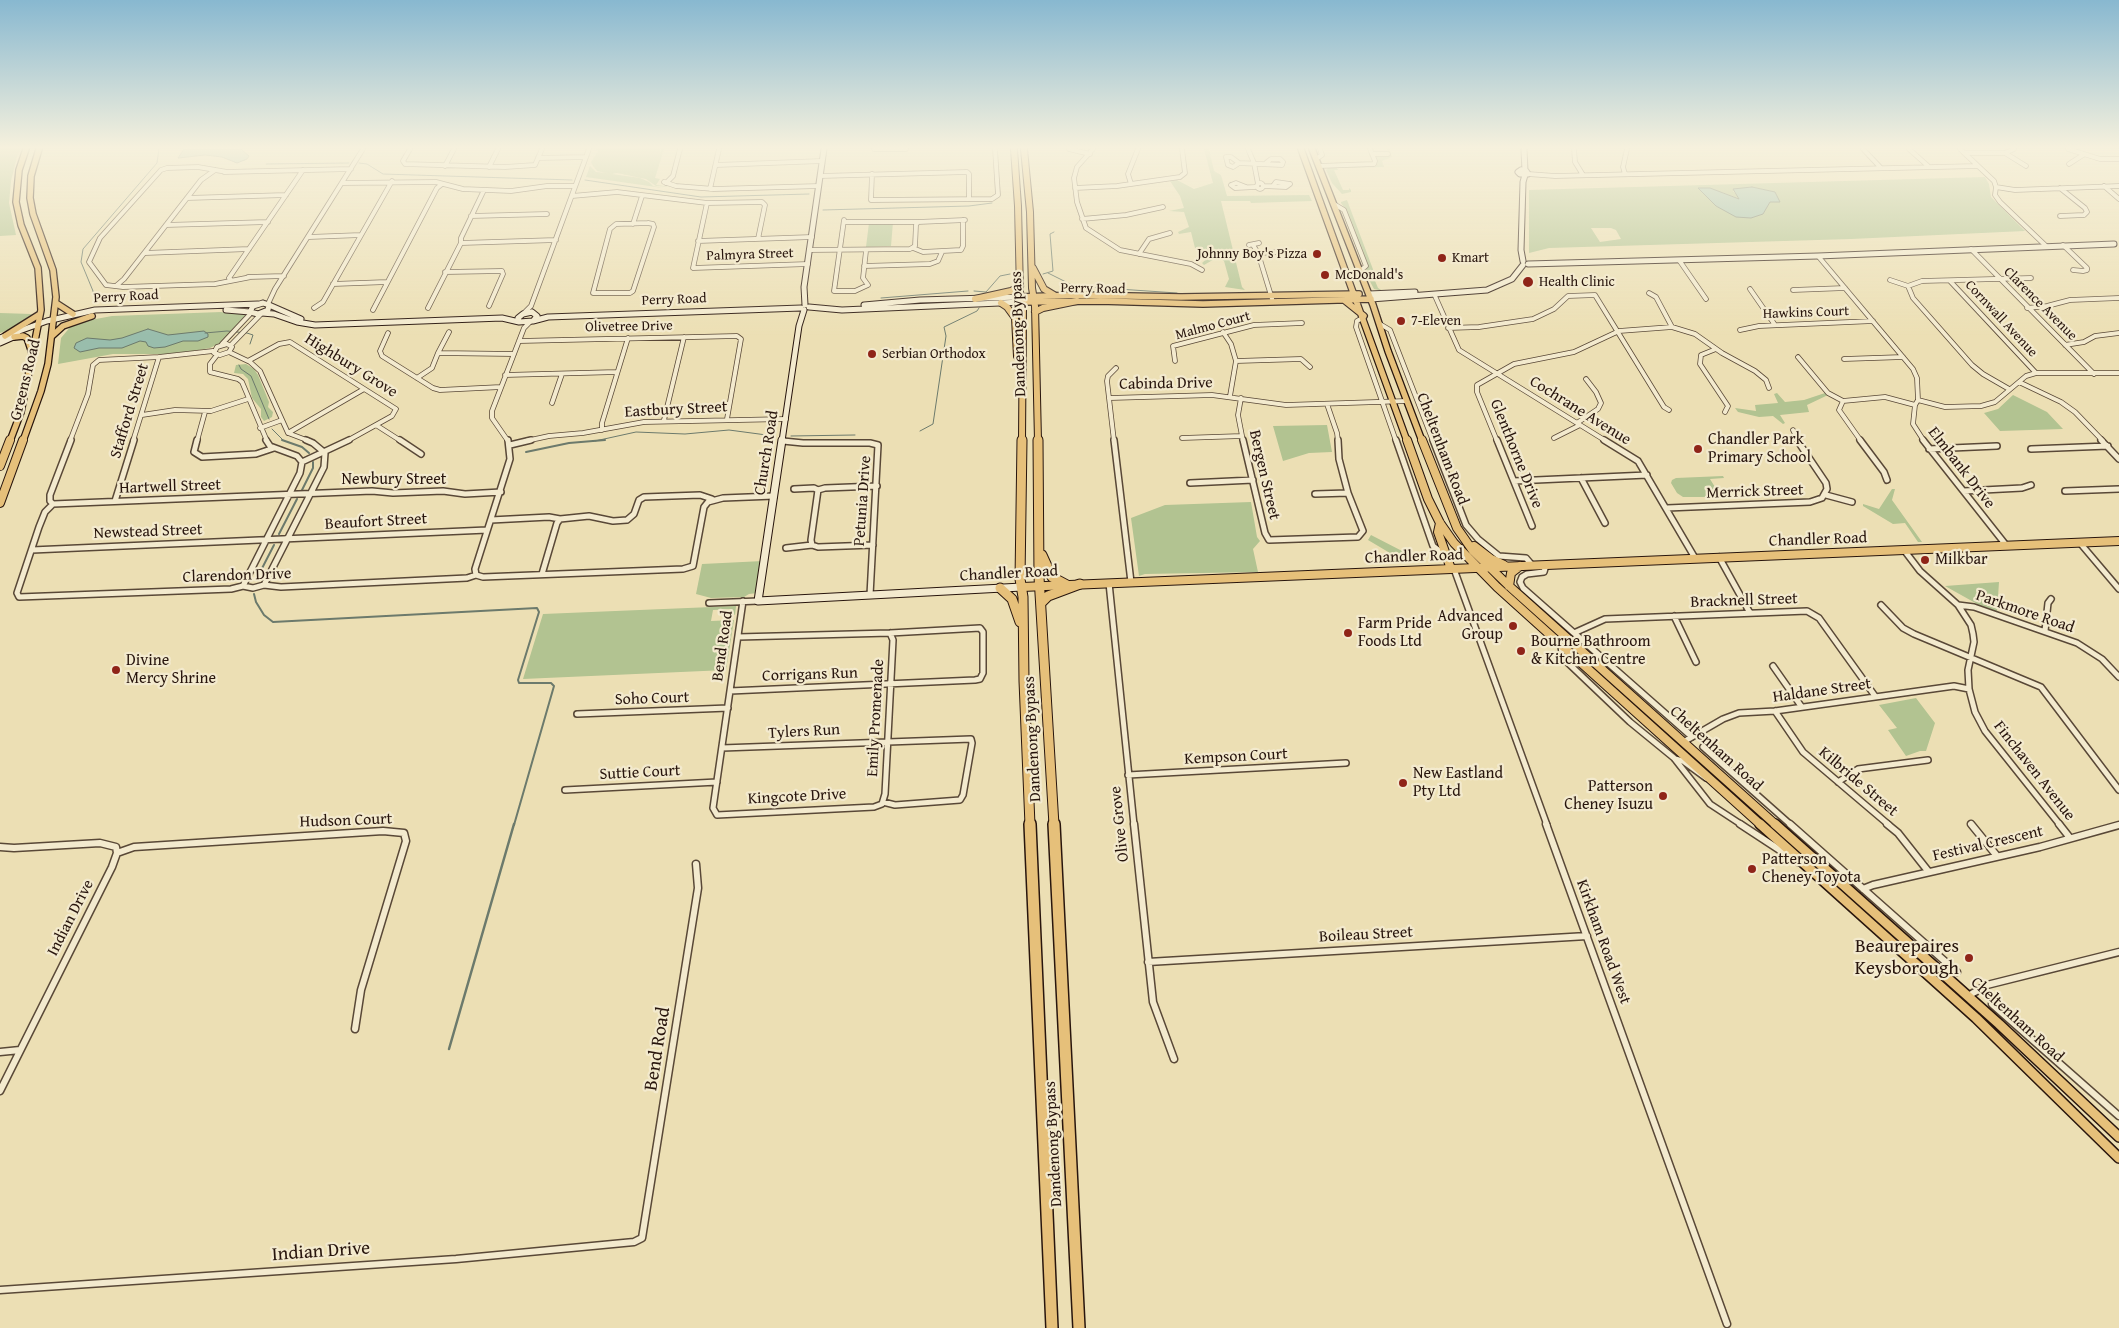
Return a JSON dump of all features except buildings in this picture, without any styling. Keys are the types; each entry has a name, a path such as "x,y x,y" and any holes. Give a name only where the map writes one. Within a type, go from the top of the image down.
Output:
{"highway":[{"name":"Dandenong Bypass","path":"1017,211 1022,300 1020,537 1025,647 1024,681 1052,1328"},
{"name":"Dandenong Bypass","path":"1030,211 1035,312 1041,585 1080,1328"},
{"path":"1032,266 1044,289 1054,295"},
{"path":"975,299 1011,291 1020,286"},
{"path":"1035,312 1043,308 1077,301"},
{"path":"1002,303 1016,318 1018,361 1022,378"},
{"path":"1040,548 1052,577 1067,585"},
{"path":"1042,602 1048,596 1080,584"},
{"path":"1000,588 1009,595 1014,603 1025,647"}],"main road":[{"name":"Greens Road","path":"0,466 21,410 33,358 40,314 39,274 18,211"},
{"name":"Greens Road","path":"0,503 36,406 48,364 56,303 53,270 32,211"},
{"name":"Church Road","path":"758,601 799,324 805,308 804,287 816,211"},
{"name":"Cheltenham Road","path":"1323,211 1364,317 1428,498 1440,523 1454,543 1477,568 1561,645 1814,871 1960,1005 2119,1158"},
{"name":"Cheltenham Road","path":"1337,211 1450,513 1473,551 1509,586 1689,739 2119,1137"},
{"path":"1356,297 1483,290 1508,282 1524,264 1522,250 1523,211"},
{"path":"1524,264 1818,256 2117,244"},
{"path":"39,274 53,270"},
{"path":"1321,295 1341,292 1352,286"},
{"name":"Perry Road","path":"520,322 531,322 548,317 1002,303 1054,295 1174,297 1321,295 1356,297"},
{"name":"Perry Road","path":"1033,299 1189,305 1344,300 1356,297"},
{"name":"Perry Road","path":"829,308 920,300 1022,300"},
{"path":"1344,300 1364,317"},
{"path":"56,303 73,314"},
{"path":"250,313 251,308 259,304"},
{"path":"262,313 269,308 269,305 298,318 331,324"},
{"name":"Perry Road","path":"2,336 73,314 115,309 269,305"},
{"name":"Perry Road","path":"54,321 92,316 225,310 262,313"},
{"path":"262,313 305,324 502,318 523,313"},
{"path":"502,318 520,322 518,318 523,313"},
{"name":"Perry Road","path":"523,313 534,313 548,317"},
{"path":"531,322 536,318 534,313"},
{"path":"2,336 40,314"},
{"path":"52,336 63,326 92,316"},
{"name":"Perry Road","path":"0,343 38,326"},
{"path":"14,337 24,336 28,340 33,358"},
{"path":"21,410 36,406"},
{"path":"1440,523 1437,530 1452,569"},
{"path":"1463,537 1487,556 1508,566"},
{"name":"Chandler Road","path":"758,601 1041,585 2119,541"},
{"path":"1509,586 1511,573 1520,566"},
{"path":"1689,739 1684,748 1692,762"},
{"path":"1960,1005 1968,996"}],"street":[{"path":"125,211 104,235 89,262 106,285 211,284 251,277 284,276"},
{"path":"118,284 127,276 177,211"},
{"path":"231,280 266,222 275,211"},
{"path":"269,305 276,289 325,211"},
{"path":"314,308 323,302 375,211"},
{"path":"373,310 425,211"},
{"path":"428,308 461,243 474,211"},
{"path":"523,313 531,306 567,211"},
{"path":"633,224 637,211"},
{"path":"705,211 698,241 812,237"},
{"path":"758,239 763,211"},
{"path":"1080,211 1088,230 1112,247 1191,264 1202,270"},
{"path":"1082,219 1146,211"},
{"path":"2009,211 2046,246"},
{"path":"2060,216 2084,215 2086,211"},
{"path":"471,216 546,214"},
{"path":"809,253 841,251 866,251 913,248 922,252 959,250 963,248 964,220 918,222 910,220 844,221 841,251 838,256 834,292 855,291 868,285 864,278 866,251"},
{"path":"168,225 266,222"},
{"path":"913,248 916,244 916,225 918,222"},
{"path":"648,223 653,224 654,227 633,291 630,293 593,293 610,229 616,224 633,224 648,223"},
{"path":"1139,254 1149,239 1170,233"},
{"path":"309,237 361,235"},
{"path":"461,243 556,240"},
{"name":"Palmyra Street","path":"698,241 693,268 808,264"},
{"path":"1259,242 1251,245 1258,253 1273,302"},
{"path":"2063,245 2087,268 2087,270 2073,270"},
{"path":"144,253 249,249"},
{"name":"Clarence Avenue","path":"1971,249 2094,374"},
{"path":"864,266 930,264 938,261 942,252"},
{"path":"1258,253 1284,253"},
{"name":"Elmbank Drive","path":"1818,256 1913,370 1917,378 1917,402 1913,424 1929,449 2006,545"},
{"path":"1680,260 1706,298"},
{"path":"445,272 502,271 503,274 489,306"},
{"path":"1890,280 1908,286 1916,282 2031,278"},
{"name":"Cornwall Avenue","path":"1950,281 2036,373"},
{"path":"333,284 387,282"},
{"path":"1908,286 1913,298 1972,365 1983,374 2009,389"},
{"path":"1793,290 1845,288"},
{"path":"259,304 276,289"},
{"path":"1750,289 1775,325"},
{"path":"1649,293 1660,303 1672,327"},
{"name":"Cochrane Avenue","path":"1433,294 1460,350 1638,461 1667,508 1694,558"},
{"path":"1448,328 1490,326 1534,319 1554,309 1568,296 1591,295 1599,298 1664,407 1668,410"},
{"path":"2027,308 2070,300 2119,298"},
{"path":"531,306 534,313"},
{"path":"244,586 265,540 300,473 302,462 297,456 274,448 265,439 242,382 238,379 210,372 210,364 215,353 250,313"},
{"path":"262,313 236,338 229,352 248,361 260,371 288,433 313,443 325,453 324,467 264,585"},
{"path":"1364,317 1357,321 1355,325 1433,546 1446,555"},
{"name":"Hawkins Court","path":"1740,330 1752,326 1873,321"},
{"path":"520,322 524,328"},
{"path":"476,575 475,569 510,459 510,444 506,435 491,416 524,328 531,322"},
{"name":"Malmo Court","path":"1175,362 1173,346 1254,325 1302,323"},
{"name":"Cheltenham Road","path":"1380,324 1390,330 1466,525 1482,544 1499,556 1527,558 1532,565"},
{"path":"1496,374 1520,361 1574,352 1619,331 1672,327 1696,334 1716,349 1762,376 1769,388"},
{"path":"417,378 432,368 449,332"},
{"path":"1223,332 1231,344 1236,361 1230,396"},
{"path":"388,333 380,350 382,356 433,388 440,390 501,387"},
{"path":"2065,345 2084,342 2095,336 2119,334"},
{"name":"Olivetree Drive","path":"519,341 739,336 741,339 727,419"},
{"path":"664,420 684,337"},
{"path":"602,430 602,423 628,338"},
{"name":"Highbury Grove","path":"248,361 279,344 290,342 396,409 395,413 376,425 325,453 302,462"},
{"path":"220,346 232,345"},
{"path":"1716,349 1701,356 1700,364 1728,406 1725,412"},
{"name":"Clarendon Drive","path":"229,352 110,358 99,360 93,365 88,394 50,495 50,501 53,504 45,512 17,593 19,597 231,589 244,586 253,588 264,585 281,587 457,579 476,575 483,577 690,568 693,566 695,559 704,506 712,499"},
{"path":"438,353 514,354"},
{"name":"Stafford Street","path":"115,501 159,357"},
{"path":"1798,357 1818,383 1843,401"},
{"path":"1844,360 1903,357"},
{"path":"1236,361 1301,359 1310,367"},
{"path":"1110,398 1107,378 1116,368"},
{"path":"505,375 617,372"},
{"path":"1887,480 1884,472 1844,419 1839,410 1843,401 1852,398 1885,397 1945,407 1981,406 1995,402 2026,376 2036,373 2119,373"},
{"path":"552,403 562,374"},
{"name":"Glenthorne Drive","path":"1496,374 1476,388 1532,526"},
{"path":"1554,438 1579,424 1598,409 1601,403 1586,378"},
{"path":"2019,382 2061,402 2075,412 2119,459"},
{"path":"288,433 364,389"},
{"name":"Cabinda Drive","path":"1131,582 1110,398 1194,395 1230,396 1286,404 1407,401"},
{"name":"Bergen Street","path":"1241,398 1238,415 1266,537 1273,540 1358,536 1363,531 1348,493"},
{"path":"142,415 175,410 205,412 248,399"},
{"path":"1315,494 1348,493 1339,459 1336,433 1327,404"},
{"path":"205,412 194,452 198,455 202,457 256,454 274,448"},
{"name":"Eastbury Street","path":"510,444 549,436 583,434 630,423 664,420 786,419"},
{"path":"260,428 282,420"},
{"path":"376,425 421,454"},
{"name":"Merrick Street","path":"1667,508 1810,502 1822,498 1826,495 1828,489 1826,483 1795,437 1793,430"},
{"path":"1182,438 1242,436"},
{"name":"Petunia Drive","path":"783,441 876,444 879,447 870,595"},
{"path":"1929,449 1997,446"},
{"path":"2031,449 2108,446"},
{"path":"1514,481 1647,474"},
{"path":"1581,478 1605,523"},
{"path":"1190,483 1253,480"},
{"path":"1964,491 2022,488 2031,485"},
{"path":"794,488 818,490 825,488 877,486"},
{"path":"812,545 816,493 818,490"},
{"path":"2065,491 2119,490"},
{"name":"Newbury Street","path":"288,495 372,491 394,493 443,491 464,494 500,492"},
{"path":"491,520 549,517 560,519 590,516 613,520 627,520 634,514 639,500 644,497 700,494 712,499 774,496"},
{"name":"Hartwell Street","path":"53,504 288,495"},
{"path":"1826,495 1852,502"},
{"path":"542,574 557,523 560,519"},
{"name":"Beaufort Street","path":"265,540 487,530"},
{"name":"Newstead Street","path":"32,550 265,540"},
{"path":"2079,542 2119,589"},
{"path":"786,548 812,545 818,547 873,545"},
{"name":"Parkmore Road","path":"1904,550 1920,571 1958,605 1974,606 2085,648 2102,659 2119,677"},
{"path":"1719,557 1750,613"},
{"name":"Cheltenham Road","path":"1546,565 1544,572 1527,574 1522,577 1520,584 1689,739"},
{"name":"Kirkham Road West","path":"1452,569 1727,1324"},
{"name":"Olive Grove","path":"1109,583 1153,1002 1174,1059"},
{"path":"2045,632 2048,603 2051,599"},
{"name":"Bend Road","path":"714,813 713,808 744,601"},
{"name":"Chandler Road","path":"710,603 758,601"},
{"path":"1881,605 1903,628 2041,687 2119,790"},
{"name":"Finchaven Avenue","path":"1958,605 1971,625 1973,634 1974,642 1968,670 1969,688 1976,712 1986,731 2070,838"},
{"name":"Bracknell Street","path":"1574,633 1605,619 1812,612 1819,618 1875,696"},
{"path":"1674,616 1696,662"},
{"name":"Corrigans Run","path":"730,691 980,679 983,674 984,632 982,629 890,633"},
{"path":"738,637 890,633"},
{"name":"Emily Promenade","path":"883,803 885,798 893,640 890,633"},
{"name":"Cheltenham Road","path":"1561,645 1562,655 1567,662 1630,722 1674,758 1712,806 1784,855 1814,871"},
{"path":"1773,666 1801,706"},
{"name":"Haldane Street","path":"1689,739 1739,713 1774,711 1954,686 1969,688"},
{"name":"Soho Court","path":"577,714 728,708"},
{"name":"Kilbride Street","path":"1774,711 1802,752 1898,833 1928,871"},
{"name":"Tylers Run","path":"722,748 971,739 972,743 963,795 960,800 895,805 883,803"},
{"name":"Cheltenham Road","path":"1703,747 1956,972"},
{"path":"1674,758 1682,761 1697,773 1711,780"},
{"path":"1838,782 1858,769 1928,760"},
{"name":"Kempson Court","path":"1128,775 1346,763"},
{"name":"Suttie Court","path":"565,790 717,782"},
{"name":"Kingcote Drive","path":"714,813 717,815 864,807 883,803"},
{"path":"1971,824 1997,856"},
{"name":"Festival Crescent","path":"1863,889 1928,871 1997,856 2119,825"},
{"name":"Hudson Court","path":"117,852 134,847 383,831 404,833 406,841 361,990 355,1029"},
{"path":"0,847 110,844 116,847 117,852"},
{"path":"0,851 14,848"},
{"name":"Indian Drive","path":"0,1091 112,868 117,852"},
{"name":"Bend Road","path":"642,1238 698,888 696,864"},
{"name":"Boileau Street","path":"1148,962 1586,936"},
{"path":"1923,943 1924,956"},
{"path":"1968,996 1987,985 2119,952"},
{"name":"Cheltenham Road","path":"1992,1004 2119,1116"},
{"path":"1999,1024 2020,1029"},
{"path":"0,1052 20,1050"},
{"name":"Indian Drive","path":"0,1290 456,1259 634,1242 642,1238"}],"green space":[{"path":"0,211 11,211 16,235 0,236"},
{"path":"1169,211 1223,211 1242,287 1245,290 1225,287 1229,279 1224,261 1218,257 1204,265 1202,263 1213,253 1195,248 1191,232 1179,234 1178,232 1189,227 1184,212"},
{"path":"1346,211 1351,211 1374,272 1377,272 1373,276 1378,288 1383,291 1374,289 1365,272 1368,265"},
{"path":"1529,211 1731,211 1751,218 1763,214 1765,211 2005,211 2025,231 1851,239 1549,248 1529,253","holes":["1591,228 1611,228 1616,230 1621,239 1600,242"]},
{"path":"893,222 891,246 866,247 869,223"},
{"path":"221,312 247,315 226,340 210,348 176,354 113,354 58,364 61,338 71,326 85,321 112,316"},
{"path":"0,313 32,314 23,324 0,333"},
{"path":"246,364 254,369 258,375 269,402 268,407 273,412 272,417 264,421 261,417 261,409 252,398 248,379 243,374 234,373 236,365"},
{"path":"1777,393 1785,402 1804,400 1825,393 1828,395 1807,405 1809,412 1780,415 1785,423 1783,424 1773,416 1759,417 1738,412 1735,408 1756,411 1755,405 1778,403 1774,394"},
{"path":"2013,395 2047,412 2063,429 2000,431 1984,413 1998,409"},
{"path":"1327,425 1332,452 1309,453 1283,461 1273,426"},
{"path":"1723,476 1724,478 1710,479 1718,492 1714,497 1683,497 1677,493 1671,483 1676,478"},
{"path":"1892,489 1895,489 1892,500 1922,542 1918,542 1905,523 1893,524 1863,506 1863,504 1879,509"},
{"path":"1251,502 1257,537 1260,541 1253,549 1258,572 1145,574 1139,576 1131,518 1165,505"},
{"path":"1371,535 1404,552 1405,555 1418,562 1400,562 1395,556 1368,540"},
{"path":"763,561 758,593 749,594 744,597 711,598 696,594 702,564"},
{"path":"1999,582 1997,612 1979,605 1945,586"},
{"path":"736,606 735,615 731,612 731,609 713,610 711,621 734,620 726,670 523,679 543,614"},
{"path":"1916,698 1935,723 1926,751 1906,756 1888,730 1897,728 1879,705"}],"shaded area":[{"path":"1725,211 1765,211 1763,214 1751,218 1736,217"},
{"path":"148,329 168,335 204,331 208,334 208,337 198,341 183,341 165,347 154,348 148,346 146,342 140,341 122,348 99,348 80,352 74,348 76,343 87,338 110,340"}],"waterway":[{"path":"94,303 93,291 81,262 83,249 116,211"},
{"path":"1043,274 1053,271 1050,234 1054,232"},
{"path":"1048,273 1074,286 1177,293"},
{"path":"974,291 986,292 1000,276 1010,274"},
{"path":"881,298 968,291"},
{"path":"920,431 933,424 946,336 944,327 977,311 979,308"},
{"path":"205,333 227,331 247,333 253,335 250,344"},
{"path":"239,365 241,369 251,376 269,419"},
{"path":"272,429 284,441"},
{"path":"596,441 636,432 685,434 729,430 774,436"},
{"path":"791,436 855,435"},
{"path":"596,441 605,440"},
{"path":"284,441 302,447 309,453"},
{"path":"526,452 569,443 596,441"},
{"path":"302,490 313,468 313,462"},
{"path":"279,534 297,499"},
{"path":"256,580 274,545"},
{"path":"254,594 256,602 264,615 273,622 537,608 539,612 518,680 519,683 551,683 554,686 514,825"},
{"path":"449,1049 514,824"}],"place":[{"name":"Johnny Boy's Pizza","path":"1317,254"},
{"name":"Kmart","path":"1442,258"},
{"name":"McDonald's","path":"1325,275"},
{"name":"Health Clinic","path":"1528,282"},
{"name":"7-Eleven","path":"1401,321"},
{"name":"Serbian Orthodox","path":"872,354"},
{"name":"Chandler Park Primary School","path":"1698,449"},
{"name":"Milkbar","path":"1925,560"},
{"name":"Advanced Group","path":"1513,626"},
{"name":"Farm Pride Foods Ltd","path":"1348,633"},
{"name":"Bourne Bathroom & Kitchen Centre","path":"1521,651"},
{"name":"Divine Mercy Shrine","path":"116,670"},
{"name":"New Eastland Pty Ltd","path":"1403,783"},
{"name":"Patterson Cheney Isuzu","path":"1663,796"},
{"name":"Patterson Cheney Toyota","path":"1752,869"},
{"name":"Beaurepaires Keysborough","path":"1969,958"}]}
